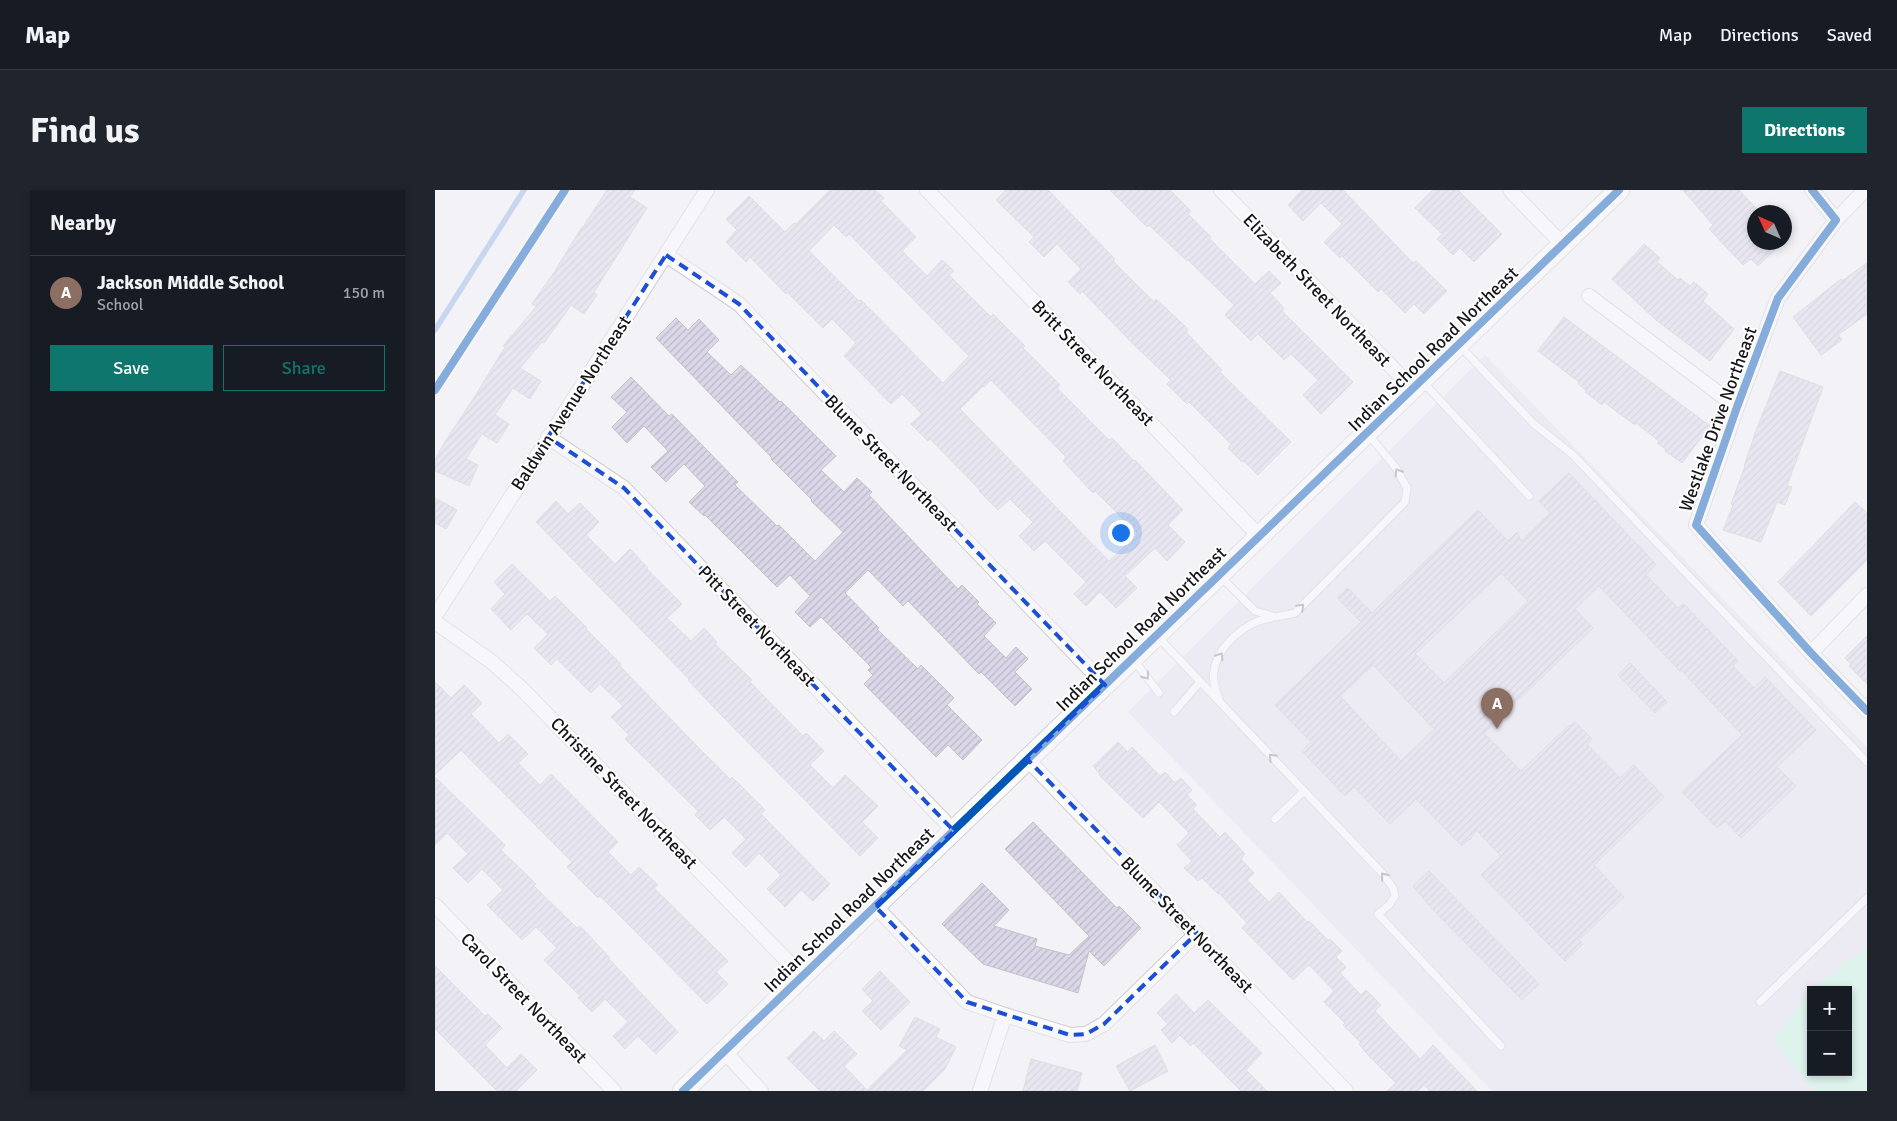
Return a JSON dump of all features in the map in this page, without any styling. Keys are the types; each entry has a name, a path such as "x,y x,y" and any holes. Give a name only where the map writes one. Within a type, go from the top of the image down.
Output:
{"street":[{"name":"Baldwin Avenue Northeast","path":"435,616 707,190"},
{"name":"Britt Street Northeast","path":"927,190 1259,536"},
{"name":"Elizabeth Street Northeast","path":"1221,190 1417,385"},
{"path":"1510,190 1562,244"},
{"name":"Indian School Road Northeast","path":"683,1091 1619,190"},
{"path":"1812,190 1836,220"},
{"name":"Westlake Drive Northeast","path":"1865,190 1836,220 1778,298 1737,407 1696,526 1811,653 1867,711"},
{"name":"Blume Street Northeast","path":"666,255 739,304 1105,685"},
{"path":"1589,296 1737,407"},
{"name":"Pitt Street Northeast","path":"548,437 624,488 954,831"},
{"path":"1811,653 1867,595"},
{"name":"Christine Street Northeast","path":"435,622 491,662 522,689 802,976"},
{"name":"Blume Street Northeast","path":"1027,759 1347,1091"},
{"name":"Carol Street Northeast","path":"435,905 614,1091"},
{"path":"875,906 967,1002 1070,1035 1086,1034 1104,1024 1197,934"},
{"path":"979,1091 1005,1015"},
{"path":"724,1052 761,1091"}],"lane":[{"path":"1459,345 1534,424 1573,455 1867,762"},
{"path":"1417,385 1529,496"},
{"path":"1219,702 1213,674 1221,653 1235,636 1250,624 1262,619 1295,613 1405,502 1407,488 1396,468 1367,433"},
{"path":"1219,575 1255,611 1276,617"},
{"path":"1156,635 1382,873 1393,888 1395,896 1389,905 1378,914 1501,1046"},
{"path":"1133,658 1159,693"},
{"path":"1174,712 1200,682"},
{"path":"1275,818 1304,791"},
{"path":"1760,1002 1867,898"}],"highlighted area":[{"path":"666,255 739,304 1105,685 1027,759 1197,933 1104,1024 1086,1034 1070,1035 967,1002 875,906 954,831 624,488 548,437"}],"shaded area":[{"path":"1485,355 1867,747 1867,1091 1492,1091 1128,712"}],"green space":[{"path":"1867,950 1867,1091 1814,1091 1773,1041 1807,996 1807,1076 1852,1076 1852,986 1817,986 1849,959"}],"building":[{"path":"607,190 635,190 630,197 647,208 594,292 597,295 584,314 571,305 544,343 542,342 520,368 541,381 530,399 513,388 495,415 509,424 497,443 482,434 466,459 478,465 469,486 435,471 435,461 441,448 505,347 503,346 536,307 532,304"},
{"path":"830,190 875,190 884,198 881,201 916,237 902,251 927,276 942,260 954,271 949,275 991,317 993,314 1025,346 1023,348 1060,385 1057,388 1109,440 1112,438 1135,460 1183,510 1168,525 1185,542 1167,561 1155,548 1125,576 1137,588 1116,608 1100,592 1086,606 1074,594 1086,582 1045,541 1034,551 1019,536 1033,522 1010,499 998,510 930,439 928,441 911,424 922,414 902,394 891,404 844,356 856,343 832,319 823,328 750,257 746,262 726,242 737,230 726,219 749,196 785,232 794,223 796,224","holes":["834,225 846,237 849,234 969,356 943,383 861,300 859,301 809,251","991,380 1066,457 1063,461 1093,493 1095,491 1138,534 1109,561 960,409"]},
{"path":"1006,190 1048,190 1115,259 1113,261 1154,302 1156,299 1188,329 1186,332 1222,370 1220,372 1291,442 1258,475 1228,448 1231,444 1189,402 1187,404 1167,384 1171,380 1082,291 1080,294 1068,282 1081,269 1057,244 1044,257 1029,242 1034,237 996,200"},
{"path":"1110,190 1170,190 1191,211 1188,214 1211,237 1209,238 1255,284 1269,271 1281,283 1270,293 1284,308 1282,311 1353,382 1321,414 1303,395 1318,380 1291,354 1284,360 1258,334 1251,341 1225,315 1234,305 1149,225 1147,227"},
{"path":"1302,190 1343,190 1413,263 1416,261 1447,291 1424,314 1414,304 1405,313 1381,289 1378,292 1342,256 1340,258 1324,242 1342,224 1321,203 1303,221 1288,205"},
{"path":"1433,190 1458,190 1502,234 1474,262 1460,248 1453,255 1437,239 1442,234 1415,208"},
{"path":"1683,190 1739,190 1753,205 1747,205 1747,250 1775,250 1758,266 1751,259 1743,265 1709,229 1713,225"},
{"path":"1644,244 1660,258 1657,262 1678,280 1680,278 1690,286 1694,282 1708,294 1703,301 1734,329 1710,361 1656,320 1612,279"},
{"path":"1867,263 1867,314 1838,335 1842,340 1821,355 1793,317 1841,279 1842,281"},
{"path":"1564,317 1710,426 1682,463 1665,451 1666,449 1657,443 1659,441 1636,423 1635,425 1604,402 1602,405 1585,392 1586,390 1578,384 1579,382 1538,351"},
{"path":"676,318 688,330 699,319 719,340 707,352 731,375 741,365 781,401 836,456 821,470 844,492 857,478 872,492 869,495 958,589 962,585 996,623 984,636 1006,658 1016,647 1028,659 1015,672 1032,689 1015,706 981,672 979,674 908,601 903,606 868,570 845,593 879,628 877,629 918,669 921,665 954,698 947,705 982,740 963,760 948,745 936,757 864,684 873,675 868,670 871,667 821,617 810,627 795,612 810,596 790,575 777,587 705,515 689,502 705,486 684,464 666,482 651,467 668,451 644,426 627,443 612,427 627,412 611,397 631,377 669,416 672,414 738,482 735,485 815,561 843,532 811,501 656,338"},
{"path":"1780,371 1823,387 1787,486 1792,487 1785,505 1777,502 1761,542 1723,530 1733,505 1731,504 1757,428"},
{"path":"1569,473 1656,564 1646,575 1678,608 1684,604 1738,661 1733,666 1754,688 1765,677 1816,730 1777,767 1796,786 1741,838 1725,821 1717,828 1682,792 1742,735 1599,586 1575,609 1593,628 1484,733 1521,771 1569,725 1575,722 1592,739 1587,744 1620,778 1634,765 1664,797 1594,865 1624,897 1579,940 1583,944 1565,961 1481,875 1501,856 1476,830 1470,840 1462,846 1416,799 1390,824 1354,787 1345,796 1302,751 1311,742 1275,705 1361,622 1337,598 1348,588 1372,613 1478,510 1508,541 1517,532 1521,541 1550,513 1539,501","holes":["1501,573 1528,601 1444,683 1415,654","1373,665 1434,729 1401,761 1340,696"]},
{"path":"435,498 457,510 446,529 435,523"},
{"path":"556,501 568,514 580,503 599,522 586,535 615,564 630,549 682,604 667,618 691,641 704,628 717,642 715,644 752,680 750,682 803,736 806,733 824,751 810,765 833,788 845,775 878,806 862,822 878,838 860,856 723,717 689,679 536,522"},
{"path":"1855,502 1867,513 1867,560 1811,616 1778,582"},
{"path":"512,564 550,601 555,596 690,739 730,779 732,777 765,810 761,814 830,884 813,901 801,890 785,907 767,889 781,875 759,853 746,867 732,853 746,839 724,817 710,830 695,815 698,811 625,739 629,735 611,717 623,706 600,684 591,693 557,659 551,665 534,648 548,634 527,614 511,630 491,609 505,594 494,582"},
{"path":"1867,636 1867,684 1849,666 1851,664 1845,658"},
{"path":"1630,663 1667,702 1655,713 1618,675"},
{"path":"435,682 451,698 464,685 482,703 471,714 499,743 508,734 528,754 518,763 540,785 551,774 618,842 608,852 631,875 639,867 658,885 654,888 728,961 716,972 728,984 707,1004 600,896 598,898 567,867 572,862 461,750 435,775"},
{"path":"1118,742 1128,752 1132,747 1160,776 1165,772 1175,783 1181,778 1192,790 1187,795 1197,805 1193,809 1220,837 1225,832 1245,854 1241,859 1254,873 1247,880 1269,902 1279,892 1307,922 1309,921 1342,951 1336,957 1346,967 1340,973 1361,995 1366,990 1381,1005 1375,1011 1420,1059 1433,1045 1477,1091 1430,1091 1424,1085 1418,1091 1387,1091 1396,1083 1366,1053 1359,1044 1361,1043 1343,1025 1345,1023 1324,1002 1334,991 1309,965 1293,980 1242,928 1247,923 1219,893 1202,878 1198,881 1184,868 1192,861 1177,845 1189,833 1159,802 1143,818 1099,775 1093,766"},
{"path":"435,777 505,845 501,850 536,884 534,886 577,928 580,926 678,1032 656,1054 638,1036 625,1049 613,1036 628,1022 605,999 592,1012 578,998 580,996 544,960 557,948 536,927 522,940 487,905 503,890 482,869 468,883 453,868 468,854 447,833 435,845"},
{"path":"1033,822 1117,908 1119,906 1141,928 1104,966 1089,951 1078,993 983,964 942,924 982,883 1009,910 994,926 1037,939 1035,946 1069,955 1089,936 1005,849"},
{"path":"1429,871 1539,984 1522,1000 1434,911 1413,886"},
{"path":"435,966 485,1016 488,1014 502,1028 485,1045 507,1068 521,1054 537,1070 516,1091 497,1091 435,1029"},
{"path":"880,971 910,1002 881,1030 862,1011 873,1001 862,989"},
{"path":"1176,994 1194,1013 1208,1000 1262,1053 1246,1070 1267,1091 1241,1091 1193,1043 1191,1046 1180,1035 1172,1043 1161,1030 1168,1024 1157,1013"},
{"path":"915,1017 940,1029 936,1037 956,1047 945,1069 923,1091 820,1091 787,1058 814,1031 824,1041 834,1031 857,1054 844,1066 867,1090 907,1050 899,1046"},
{"path":"1155,1045 1168,1071 1130,1091 1116,1066"},
{"path":"1031,1059 1082,1073 1077,1091 1023,1091"}],"waterway":[{"path":"435,330 524,190"}],"cycle path":[{"path":"435,390 565,190"},
{"path":"683,1091 1619,190"},
{"path":"1812,190 1836,220 1778,298 1737,407 1696,525 1811,653 1867,711"}],"place":[{"name":"Jackson Middle School","path":"1497,729"}]}
